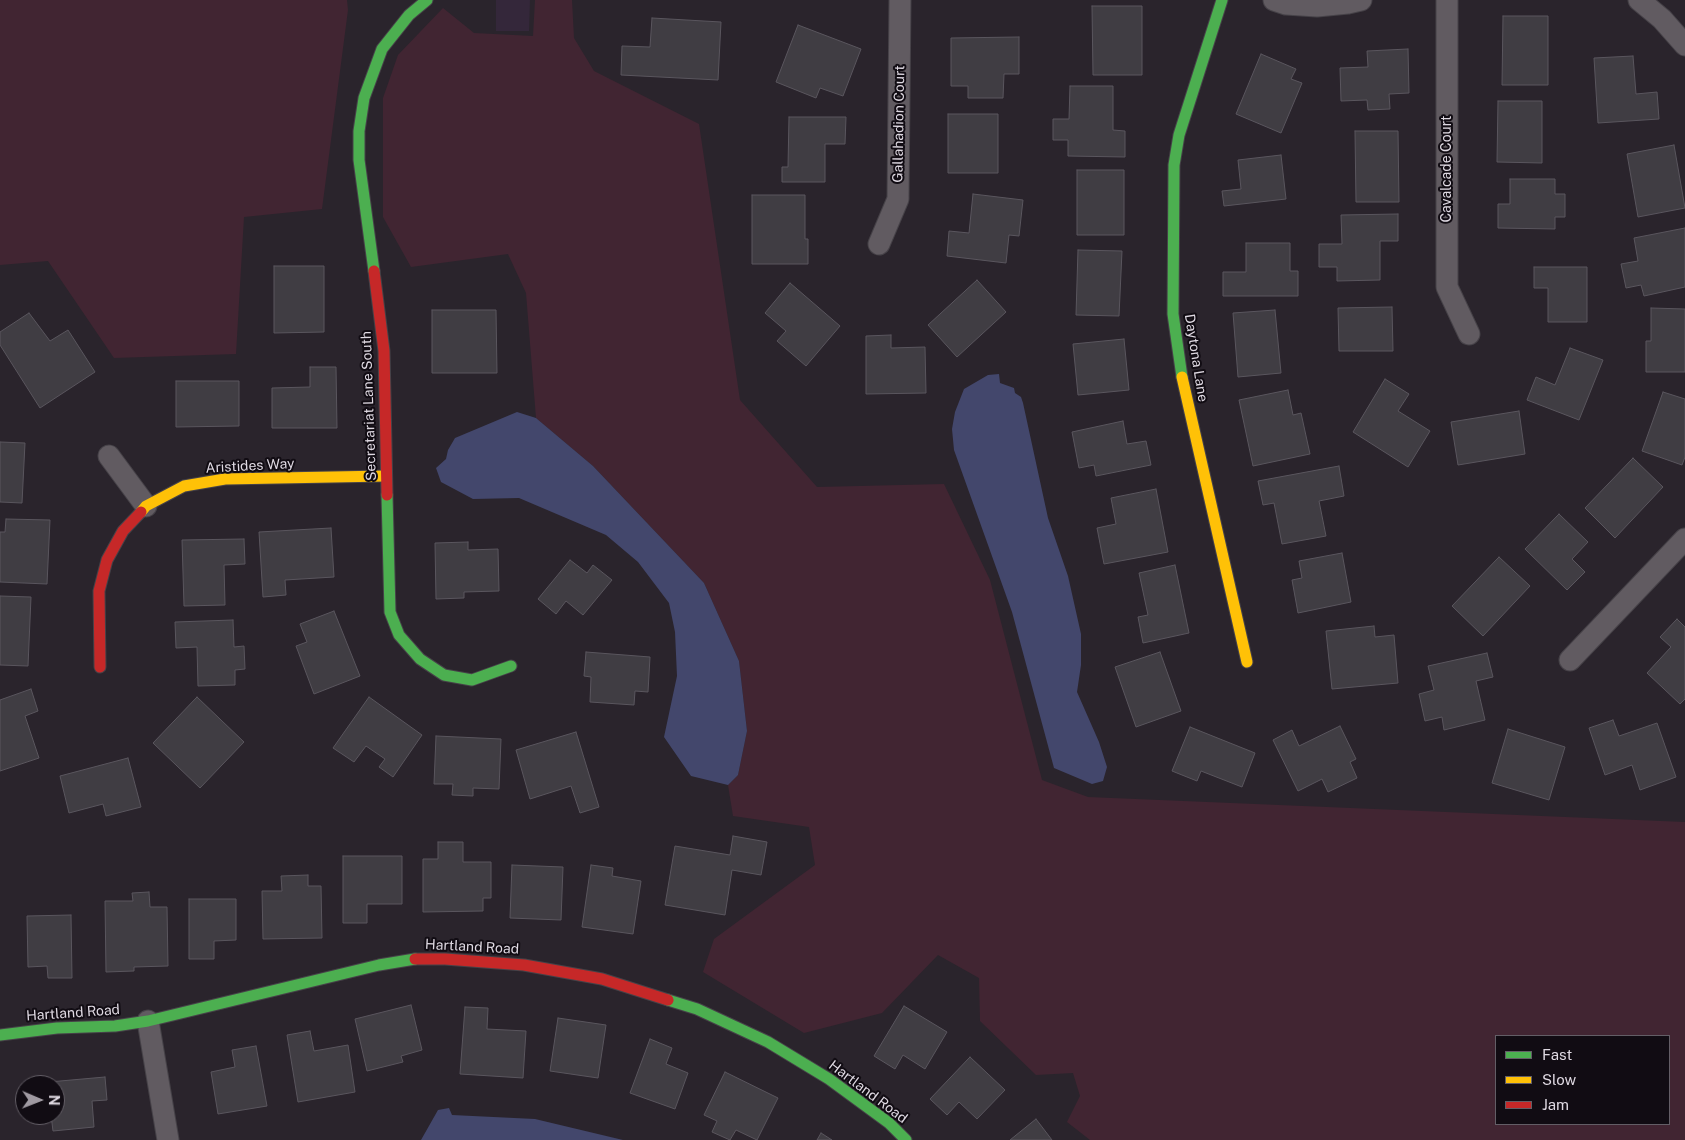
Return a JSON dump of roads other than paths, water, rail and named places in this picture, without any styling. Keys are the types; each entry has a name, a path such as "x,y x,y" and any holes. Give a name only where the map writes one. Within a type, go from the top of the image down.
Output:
{"street":[{"name":"Secretariat Lane South","path":"427,0 409,15 382,49 364,98 359,131 359,160 384,351 390,612 399,635 420,659 444,676 472,680 511,666"},
{"name":"Gallahadion Court","path":"879,244 898,199 900,0"},
{"name":"Daytona Lane","path":"1222,0 1179,135 1174,165 1173,314 1179,365 1247,662"},
{"path":"1274,0 1286,4 1317,6 1361,0"},
{"name":"Cavalcade Court","path":"1447,0 1447,287 1469,334"},
{"path":"1639,0 1662,19 1685,45"},
{"path":"109,456 146,506"},
{"name":"Aristides Way","path":"100,667 99,591 107,560 123,531 146,506 184,486 225,480 386,476"},
{"path":"1570,660 1685,539"},
{"name":"Hartland Road","path":"0,1035 58,1028 115,1026 148,1021 379,965 414,959 445,959 524,965 602,979 697,1009 768,1042 829,1079 889,1123 906,1140"},
{"path":"148,1021 168,1140"}],"water":[{"path":"999,374 1000,383 1014,388 1015,393 1021,397 1048,518 1068,576 1081,634 1081,665 1077,692 1099,742 1107,767 1103,781 1092,784 1054,768 1012,612 954,450 952,429 955,412 964,389 988,375"},
{"path":"517,412 536,418 593,466 704,583 739,661 747,731 738,775 728,785 691,776 664,737 677,676 675,632 669,603 638,562 606,535 519,498 473,499 441,482 436,468 446,459 448,450 455,438"},
{"path":"449,1108 452,1115 535,1119 623,1140 421,1140 438,1110"}]}
